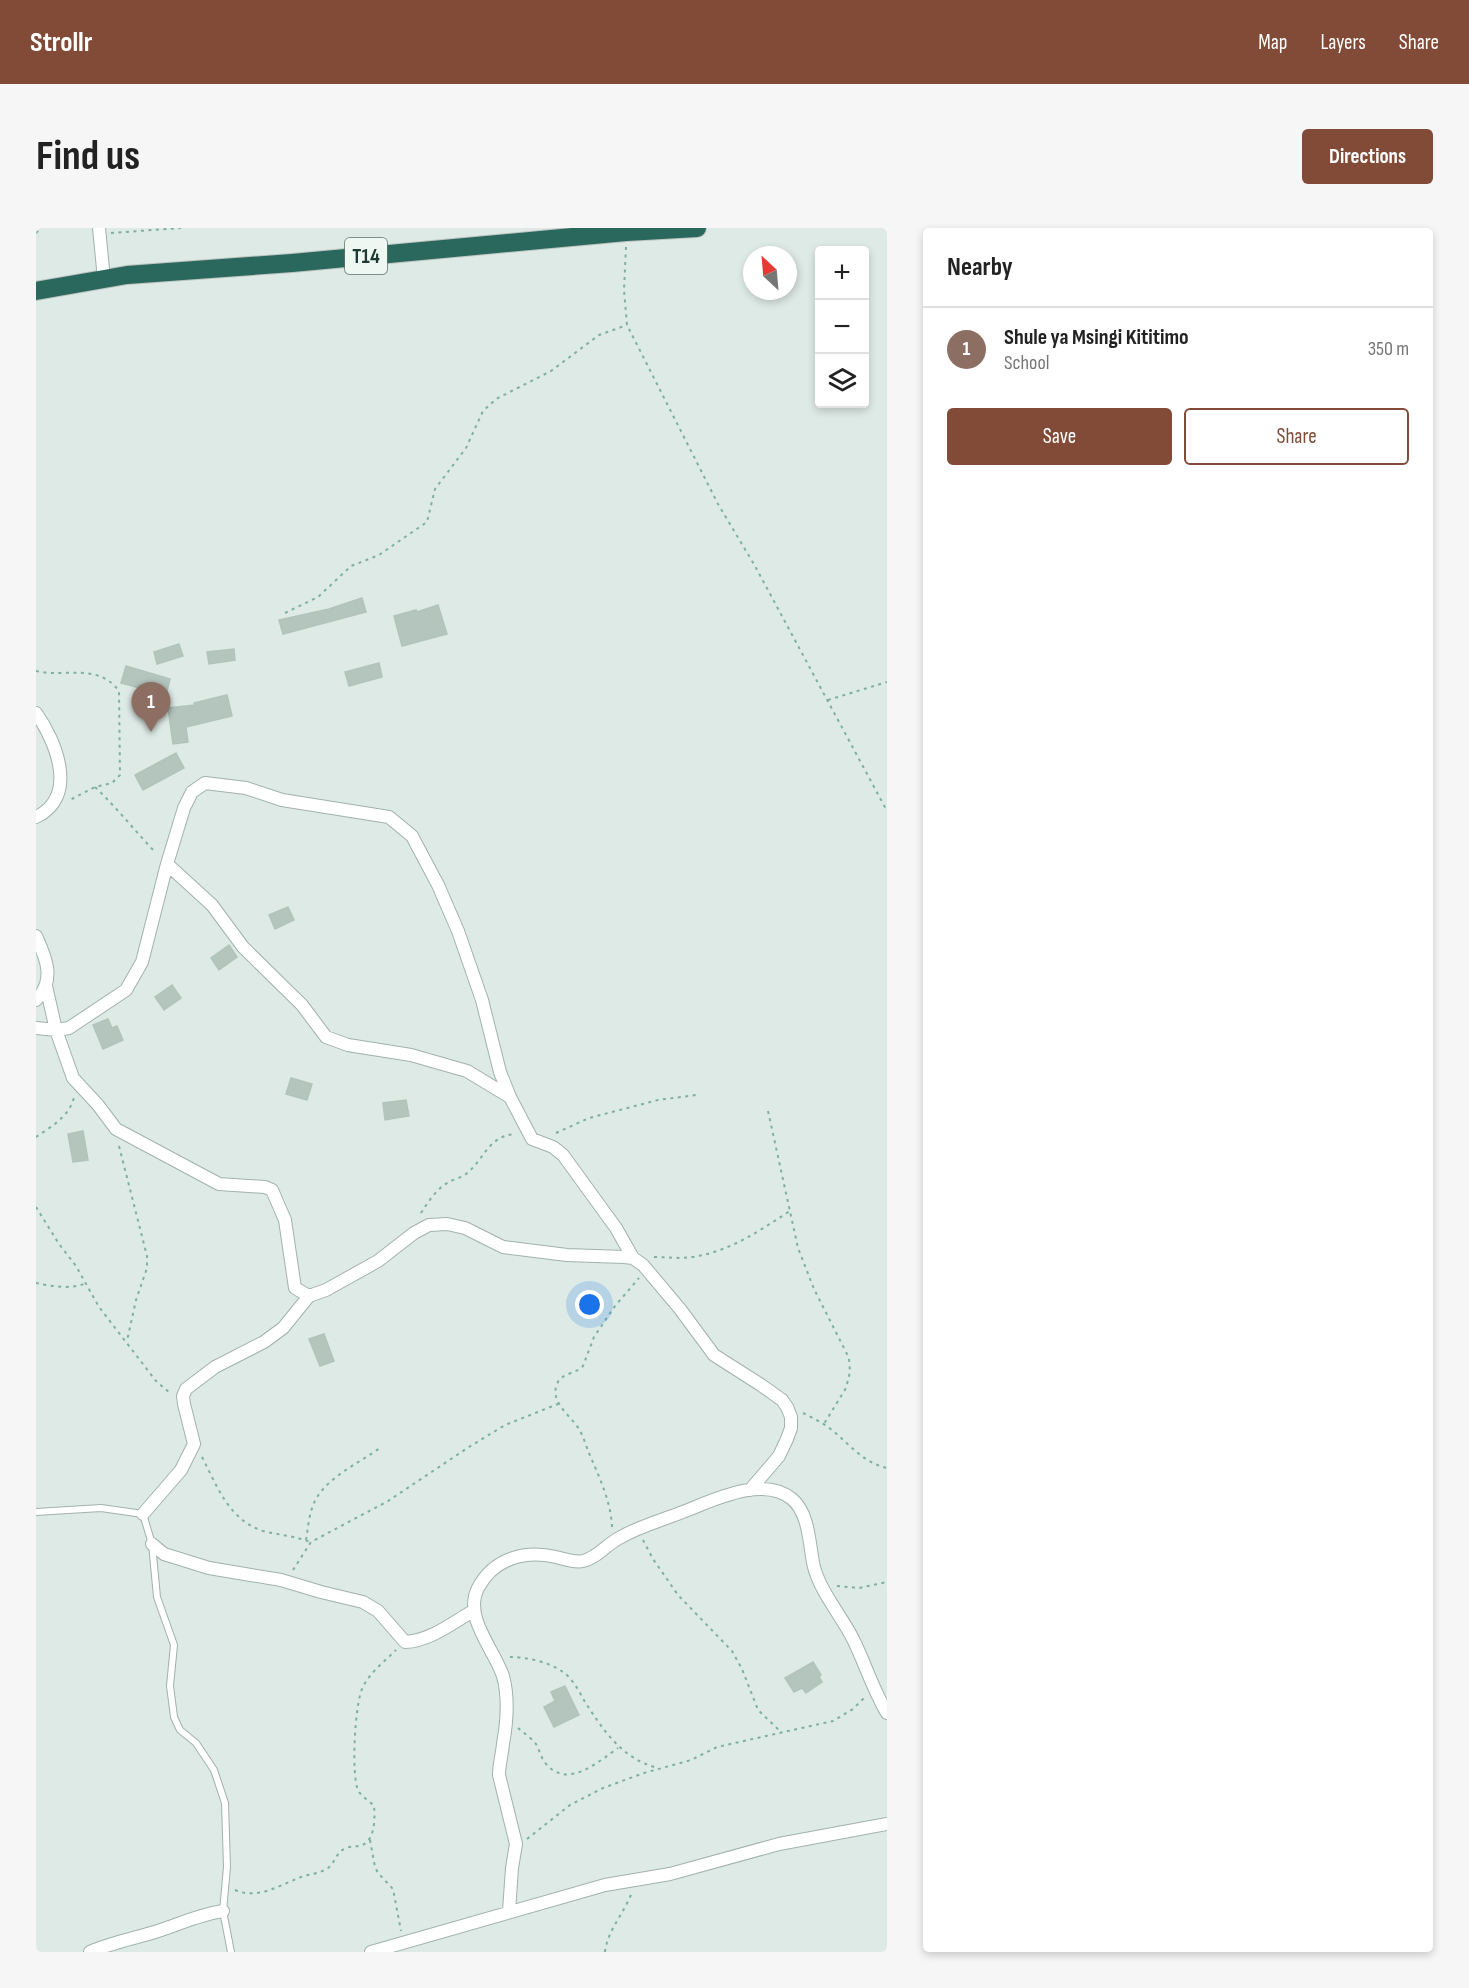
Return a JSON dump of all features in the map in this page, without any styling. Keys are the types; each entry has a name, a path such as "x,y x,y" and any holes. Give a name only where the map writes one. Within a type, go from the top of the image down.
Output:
{"highway":[{"name":"T14","path":"36,291 127,275 292,262 627,230 697,228"}],"street":[{"path":"99,231 104,279"},
{"path":"36,713 48,730 56,748 60,766 59,786 50,808 36,817"},
{"path":"36,1028 56,1030 69,1028 79,1023 126,990 135,977 151,931 167,864 184,808 192,792 205,783 246,788 282,800 389,817 412,836 452,915 482,1000 500,1072 510,1097 536,1139 563,1155 605,1212 635,1259 647,1269 680,1309 714,1355 761,1385 787,1407 791,1417 791,1428 787,1439 779,1456 750,1490"},
{"path":"167,864 212,905 228,930 302,1005 327,1037 348,1045 411,1055 468,1071 510,1097"},
{"path":"36,936 49,973 46,986 36,1000"},
{"path":"46,986 56,1030 73,1078 116,1129 219,1184 264,1187 272,1190 285,1220 295,1288 309,1296"},
{"path":"143,1514 181,1470 194,1444 184,1404 183,1396 186,1389 215,1367 264,1342 283,1329 309,1296 326,1290 378,1261 414,1233 429,1225 447,1224 465,1228 503,1247 567,1255 635,1259"},
{"path":"509,1911 516,1844 499,1764 506,1719 506,1688 495,1656 473,1611 474,1598 479,1587 491,1571 501,1563 517,1555 533,1553 577,1562 585,1561 608,1544 638,1528 715,1499 750,1490 781,1493 790,1497 802,1512 819,1581 852,1636 887,1713"},
{"path":"152,1544 164,1554 209,1568 281,1580 321,1592 352,1598 373,1606 405,1642 414,1642 431,1635 473,1611"},
{"path":"371,1952 604,1885 670,1874 779,1844 887,1824"},
{"path":"90,1952 159,1931 203,1914 223,1911"}],"lane":[{"path":"36,1512 91,1508 143,1514 152,1544 157,1597 174,1645 170,1686 174,1717 180,1730 196,1743 211,1764 219,1780 225,1803 227,1836 223,1911 231,1952"}],"path":[{"path":"36,233 40,228"},
{"path":"99,231 181,228"},
{"path":"627,230 624,290 627,325 718,504 828,700 887,811"},
{"path":"285,613 318,597 351,567 379,555 427,522 435,489 466,448 488,405 551,371 599,335 627,325"},
{"path":"36,671 85,672 108,679 120,690 122,771 116,781 95,787 76,798 50,808"},
{"path":"828,700 887,682"},
{"path":"95,787 167,864"},
{"path":"36,1137 65,1115 72,1103 73,1078"},
{"path":"414,1233 418,1219 436,1193 447,1182 466,1174 498,1139 517,1134 536,1139 589,1118 658,1100 696,1095"},
{"path":"768,1111 793,1232 806,1270 849,1358 850,1372 846,1388 824,1424"},
{"path":"116,1129 147,1256 147,1268 136,1300 127,1341"},
{"path":"36,1207 76,1266 99,1307 156,1381 184,1404"},
{"path":"635,1259 692,1257 717,1251 750,1237 790,1211"},
{"path":"608,1544 612,1534 612,1524 606,1494 581,1432 558,1404 557,1382 583,1366 594,1337 615,1306 647,1269"},
{"path":"36,1283 69,1287 86,1283"},
{"path":"281,1580 297,1566 310,1542 388,1501 505,1425 558,1404"},
{"path":"787,1407 824,1424 860,1455 877,1466 887,1468"},
{"path":"194,1444 224,1501 235,1514 248,1524 263,1531 310,1542"},
{"path":"306,1540 314,1502 321,1491 380,1448"},
{"path":"638,1528 653,1559 678,1594 732,1651 742,1669 758,1710 781,1732"},
{"path":"819,1581 850,1588 887,1582"},
{"path":"405,1642 372,1674 363,1689 358,1704 354,1778 358,1792 374,1806 369,1840 378,1873 393,1889 400,1930 405,1942"},
{"path":"495,1656 536,1660 564,1673 573,1682 598,1722 619,1747 634,1759 658,1768"},
{"path":"516,1844 527,1839 581,1798 658,1768 683,1763 709,1749 833,1721 853,1709 874,1688"},
{"path":"506,1719 536,1745 547,1765 559,1772 576,1774 619,1747"},
{"path":"226,1886 239,1892 268,1891 325,1870 330,1867 340,1851 364,1844 369,1840"},
{"path":"604,1952 627,1907 636,1880"}],"building":[{"path":"362,598 366,612 283,634 279,620 329,609"},
{"path":"438,605 447,634 402,646 394,616"},
{"path":"179,644 183,656 157,664 154,652"},
{"path":"234,649 235,660 209,664 207,652"},
{"path":"379,663 382,677 349,686 345,672"},
{"path":"126,666 170,679 166,695 121,683"},
{"path":"227,695 232,716 186,727 188,742 173,744 168,708 195,705 194,703"},
{"path":"176,753 184,768 143,790 135,775"},
{"path":"288,907 294,920 275,929 269,915"},
{"path":"229,945 237,957 219,970 211,958"},
{"path":"172,985 181,998 164,1010 155,997"},
{"path":"108,1019 112,1028 117,1026 123,1040 103,1049 93,1025"},
{"path":"291,1078 312,1084 307,1100 286,1094"},
{"path":"406,1100 409,1116 385,1120 383,1103"},
{"path":"83,1131 88,1160 73,1162 68,1134"},
{"path":"324,1334 334,1361 320,1366 309,1339"},
{"path":"813,1662 821,1675 819,1677 822,1682 806,1693 802,1688 794,1692 785,1678"},
{"path":"565,1686 579,1715 554,1727 544,1707 555,1701 551,1692"}],"place":[{"name":"Shule ya Msingi Kititimo","path":"151,732"}]}
